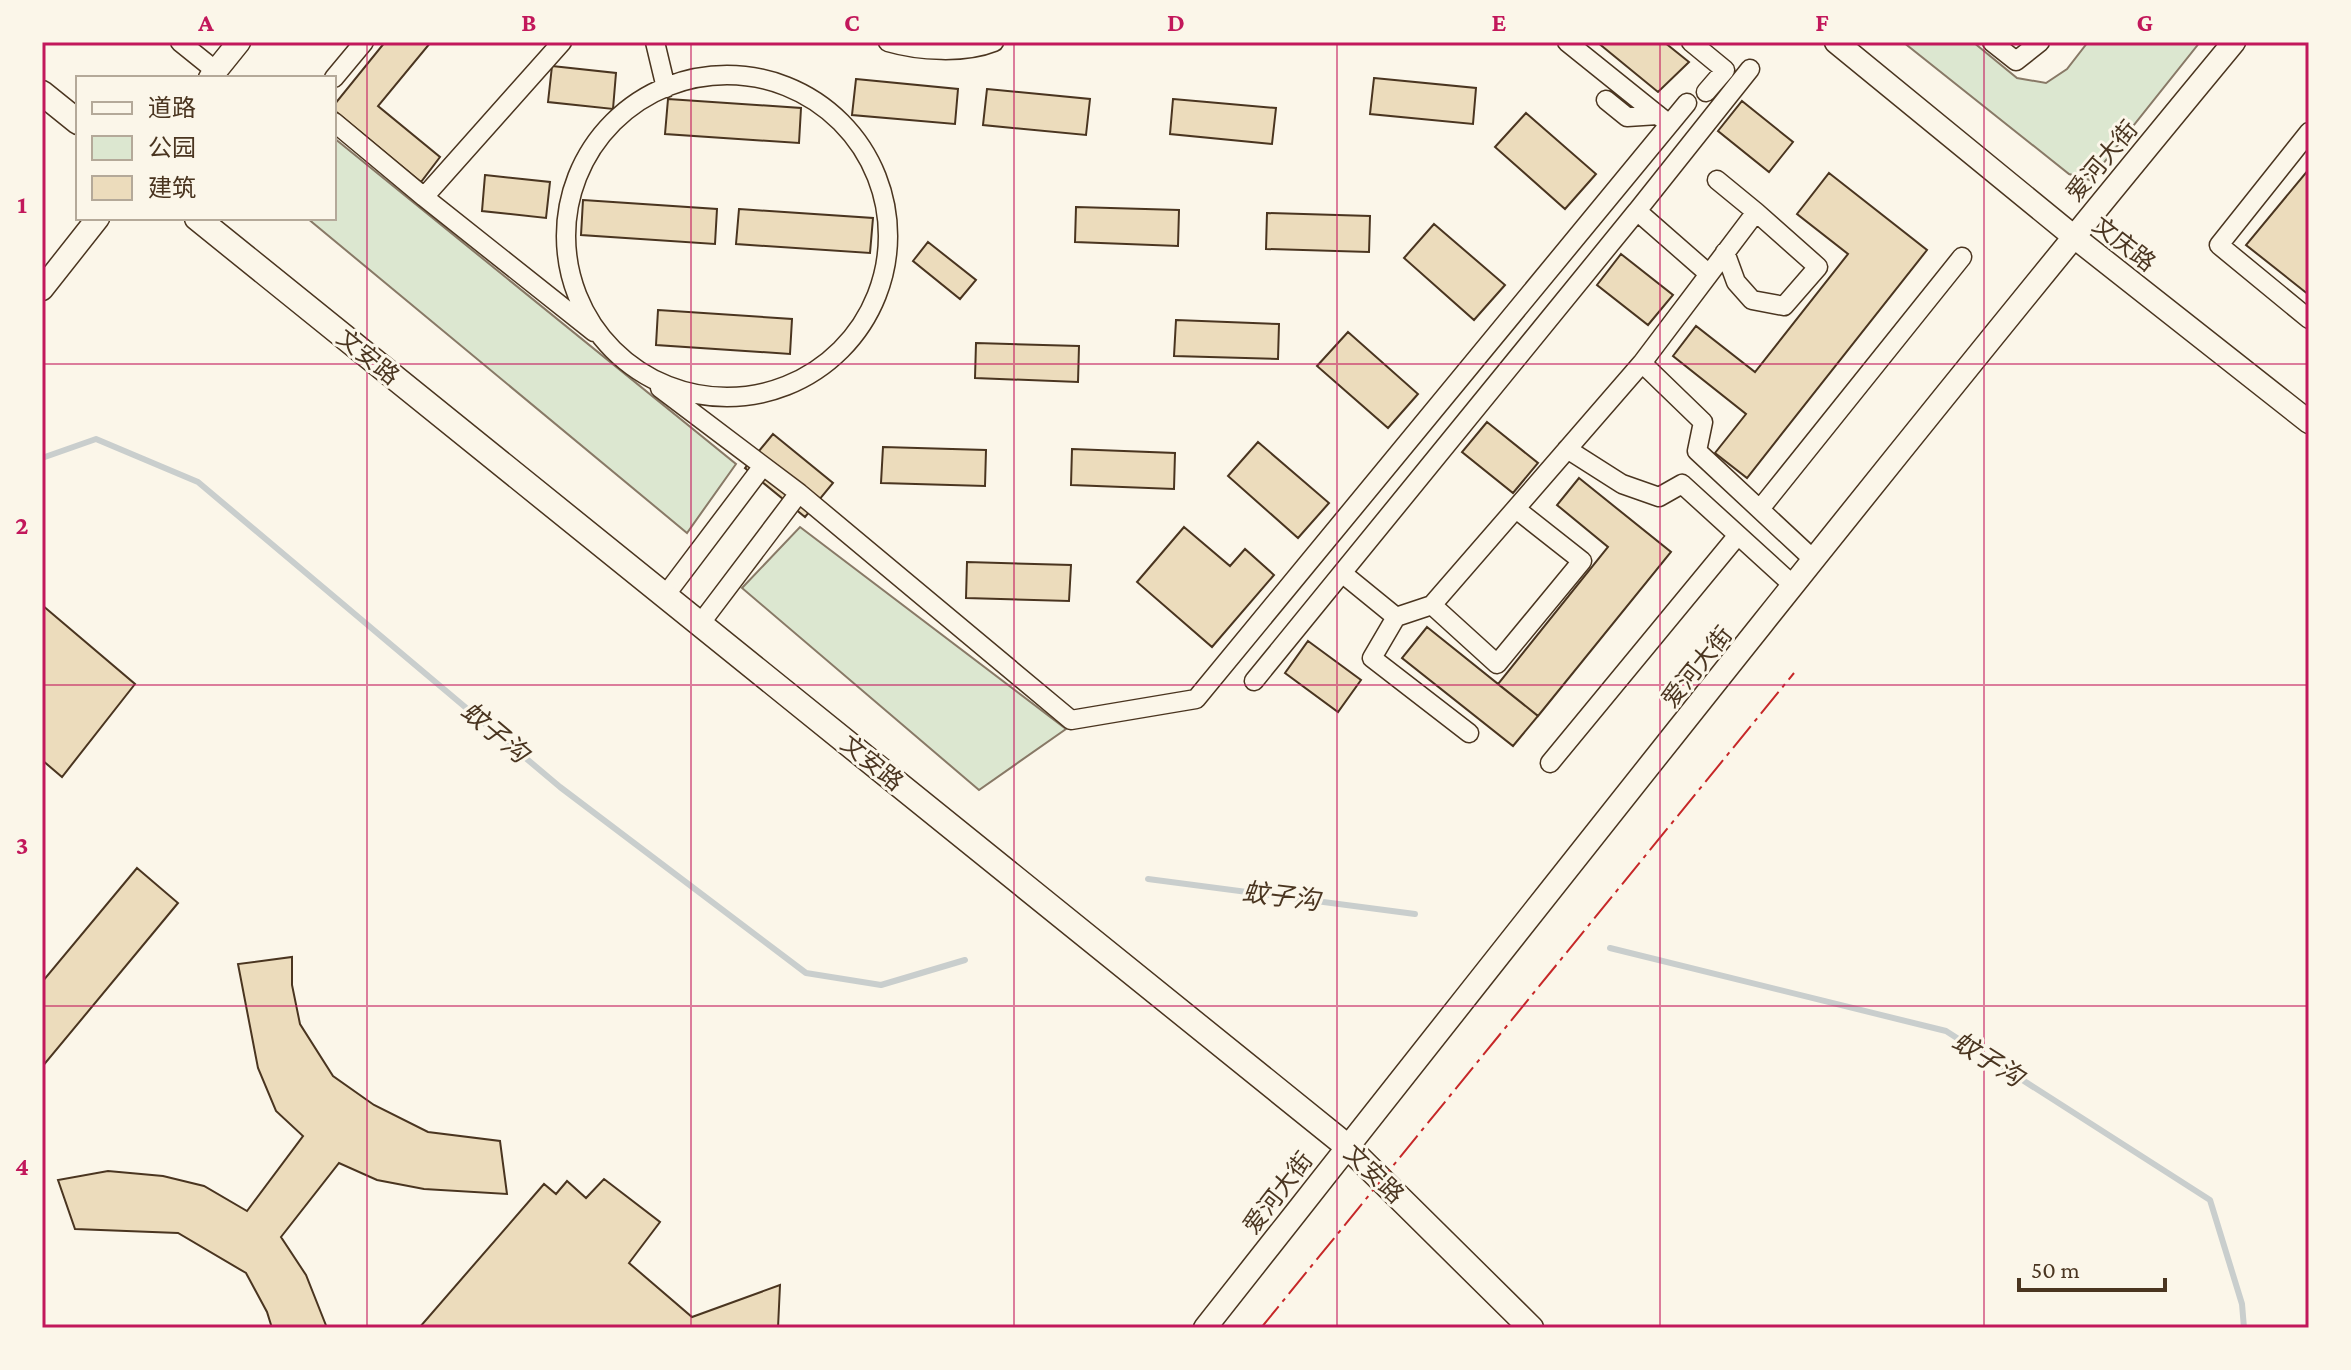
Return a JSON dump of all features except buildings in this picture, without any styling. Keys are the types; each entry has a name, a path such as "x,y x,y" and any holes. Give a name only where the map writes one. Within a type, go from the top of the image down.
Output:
{"main road":[{"path":"42,93 76,120"},
{"name":"文安路","path":"199,220 1348,1147 1531,1328"}],"street":[{"path":"180,42 213,74 239,42"},
{"path":"336,76 364,42"},
{"path":"424,197 562,42"},
{"path":"655,42 666,88"},
{"path":"888,42 917,50 983,47 994,42"},
{"path":"1567,42 1664,119"},
{"path":"1691,42 1725,70 1706,92"},
{"name":"文庆路","path":"1836,42 2073,236 2309,422"},
{"path":"1992,42 2016,61 2040,42"},
{"name":"爱河大街","path":"1205,1328 2073,236 2234,42"},
{"path":"1254,681 1750,69"},
{"path":"600,338 573,289 564,233 573,184 597,139 633,104 678,81 728,74 778,82 823,106 859,141 882,186 890,242 878,296 848,344 804,379 751,396 695,395 642,374"},
{"path":"1606,100 1627,117 1664,119"},
{"path":"336,124 642,374 799,493 1071,720 1196,699 1664,119 1687,103"},
{"path":"2309,132 2219,245 2309,319"},
{"path":"1717,180 1818,267 1784,306 1752,300 1736,282 1725,252"},
{"path":"1637,211 1709,274"},
{"path":"1469,733 1372,658 1396,617 1432,605 1642,363 1756,212"},
{"path":"42,289 96,220"},
{"path":"1760,509 1962,257"},
{"path":"1642,363 1703,422 1697,451 1814,560"},
{"path":"1567,449 1622,484 1659,497 1682,484 1794,586"},
{"path":"664,597 763,466"},
{"path":"700,624 799,493"},
{"path":"1432,605 1497,664 1582,561 1516,509"},
{"path":"1550,763 1738,535"},
{"path":"1342,573 1396,617"}],"green space":[{"path":"1903,42 1973,42 2017,78 2046,83 2067,69 2088,42 2200,42 2090,180 2069,174"},
{"path":"336,140 736,464 687,533 309,220 336,220"},
{"path":"800,527 1066,729 979,790 742,588"}],"waterway":[{"name":"蚊子沟","path":"42,458 96,439 198,482 560,787 806,973 881,985 965,960"},
{"name":"蚊子沟","path":"1148,879 1415,914"},
{"name":"蚊子沟","path":"1610,948 1946,1031 2210,1200 2242,1304 2244,1328"}],"power":[{"path":"1261,1328 1794,673"}]}
